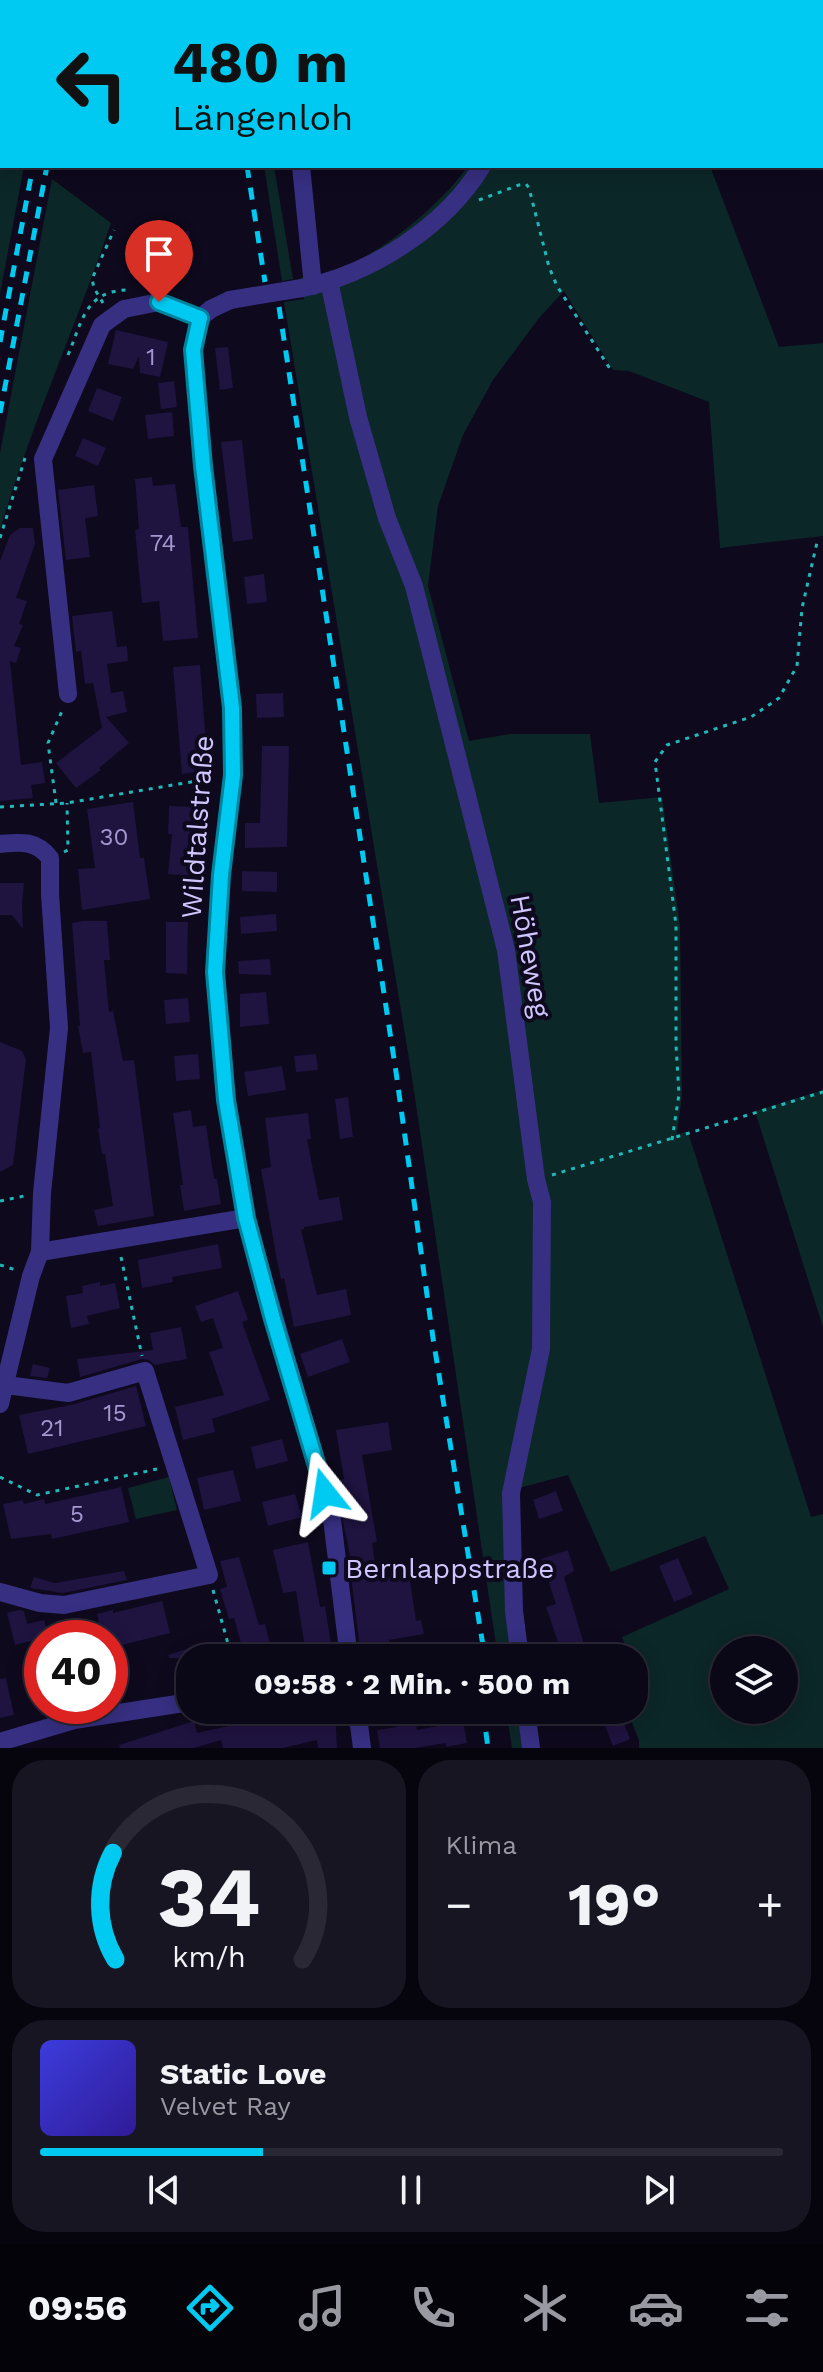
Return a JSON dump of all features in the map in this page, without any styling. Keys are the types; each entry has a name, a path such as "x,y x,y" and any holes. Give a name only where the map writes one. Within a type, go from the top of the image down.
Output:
{"street":[{"name":"Höheweg","path":"301,168 315,285 387,518 414,586 506,950 536,1179 542,1202 541,1349 511,1493 514,1611 518,1644"},
{"path":"68,694 43,459 102,325 124,309 159,302 200,318 230,300 315,285 351,273 410,239 456,201 481,168"},
{"name":"Wildtalstraße","path":"200,318 193,350 203,466 232,708 233,775 221,875 215,972 226,1100 246,1218 332,1519 347,1644"},
{"path":"0,844 26,843 41,847 50,858 59,1028 42,1193 40,1252 31,1276 0,1404"},
{"path":"40,1252 246,1218"},
{"path":"0,1592 40,1603 64,1605 209,1575 145,1371 68,1393 6,1385"},
{"path":"0,1742 74,1720 176,1704"},
{"path":"359,1724 362,1748"},
{"path":"528,1724 531,1748"}],"path":[{"path":"456,201 483,200 526,184 557,286 612,372"},
{"path":"111,317 92,279 114,230"},
{"path":"0,538 23,464"},
{"path":"672,1140 679,1094 676,925 655,762 667,745 751,717 779,698 797,666 802,608 818,538"},
{"path":"56,803 48,743 68,694"},
{"path":"0,807 67,803 233,775"},
{"path":"50,858 68,850 67,803"},
{"path":"536,1179 823,1092"},
{"path":"0,1201 42,1193"},
{"path":"117,1239 145,1371"},
{"path":"0,1477 37,1495 174,1465"},
{"path":"209,1575 228,1644"}],"green space":[{"path":"0,168 24,168 0,294"},
{"path":"264,168 274,168 293,279 282,281"},
{"path":"466,168 711,168 779,347 823,343 823,536 720,548 709,402 629,371 613,370 564,291 539,318 493,380 463,435 438,506 428,586 469,741 510,734 590,734 599,803 662,797 680,926 682,1095 677,1134 688,1132 811,1517 823,1514 823,1748 639,1748 633,1724 648,1724 648,1644 625,1644 622,1637 729,1589 705,1536 611,1572 568,1475 504,1492 512,1644 496,1644 411,1071 284,302 304,299 300,278 349,265 387,243 425,213"},
{"path":"52,179 111,223 0,530 0,453"},
{"path":"823,1090 823,1327 755,1111"},
{"path":"169,1477 177,1510 136,1519 128,1488"},
{"path":"508,1724 519,1724 522,1748 512,1748"}],"building":[{"path":"189,231 190,245 178,246 176,233"},
{"path":"172,245 173,267 144,269 143,246"},
{"path":"116,330 168,342 160,377 140,373 139,356 133,369 108,364"},
{"path":"228,347 233,388 220,390 215,348"},
{"path":"174,381 177,407 161,409 158,383"},
{"path":"97,388 122,397 113,421 88,411"},
{"path":"172,412 174,436 148,439 145,415"},
{"path":"83,438 106,448 98,466 75,456"},
{"path":"242,440 253,539 233,542 221,442"},
{"path":"152,477 153,486 175,484 181,527 188,527 198,638 163,641 159,601 142,603 135,530 139,529 135,479"},
{"path":"94,485 98,516 85,518 90,557 66,560 58,490"},
{"path":"20,528 33,528 35,544 16,598 27,601 19,624 23,625 14,646 21,648 16,663 10,661 21,765 42,762 45,783 31,785 33,798 0,801 0,561 10,535"},
{"path":"264,574 267,602 247,604 244,577"},
{"path":"112,611 117,647 127,646 128,661 107,664 111,693 123,691 127,712 106,717 129,743 99,768 101,770 76,788 56,763 102,728 93,683 85,684 81,651 76,652 72,616"},
{"path":"200,665 208,770 182,774 173,667"},
{"path":"283,693 284,717 257,718 256,694"},
{"path":"262,746 289,746 287,847 245,848 245,823 260,823"},
{"path":"133,802 140,858 144,858 150,899 82,910 78,869 95,868 87,809"},
{"path":"169,806 204,807 202,849 195,849 196,876 168,874 172,834 168,834"},
{"path":"242,871 277,872 277,892 242,891"},
{"path":"0,883 24,883 23,929 12,915 0,915"},
{"path":"276,914 277,931 241,934 240,917"},
{"path":"107,921 110,960 104,960 109,1012 113,1011 123,1061 134,1060 154,1216 98,1226 94,1210 113,1206 98,1129 91,1052 83,1053 78,1026 72,923"},
{"path":"166,922 188,922 187,974 166,973"},
{"path":"270,959 271,975 239,974 238,961"},
{"path":"266,992 269,1024 240,1027 240,994"},
{"path":"188,998 190,1022 166,1024 164,1000"},
{"path":"0,1042 22,1051 26,1059 13,1165 0,1172"},
{"path":"198,1054 200,1079 176,1081 174,1056"},
{"path":"316,1054 318,1070 296,1072 294,1056"},
{"path":"282,1066 286,1090 248,1096 244,1072"},
{"path":"348,1097 353,1137 340,1139 335,1099"},
{"path":"191,1110 193,1127 206,1125 221,1204 184,1211 173,1113"},
{"path":"308,1113 311,1139 307,1139 319,1200 339,1197 343,1220 301,1230 317,1295 346,1289 351,1315 294,1327 284,1278 281,1279 261,1169 271,1167 265,1118"},
{"path":"218,1244 222,1268 172,1277 173,1282 142,1288 138,1260"},
{"path":"100,1282 100,1286 115,1283 120,1308 87,1316 89,1324 71,1328 66,1296 83,1293 82,1286"},
{"path":"238,1291 248,1320 242,1322 270,1400 212,1419 215,1432 183,1440 175,1407 224,1395 209,1352 223,1348 213,1318 201,1322 195,1306"},
{"path":"181,1327 187,1359 155,1365 142,1359 80,1377 77,1359 153,1350 150,1333"},
{"path":"342,1339 350,1362 308,1377 300,1354"},
{"path":"33,1364 50,1368 47,1378 30,1376"},
{"path":"136,1386 146,1426 28,1454 19,1415 71,1405"},
{"path":"388,1422 392,1450 362,1455 377,1542 372,1543 377,1578 409,1574 416,1621 421,1620 424,1634 389,1640 390,1644 359,1644 352,1566 335,1481 344,1479 336,1430"},
{"path":"282,1439 288,1461 256,1469 251,1447"},
{"path":"233,1470 241,1501 204,1510 197,1478"},
{"path":"121,1487 129,1522 52,1539 51,1534 11,1539 3,1504 23,1500 24,1504 44,1499 45,1504"},
{"path":"556,1491 563,1511 539,1519 533,1500"},
{"path":"295,1494 302,1517 268,1526 262,1502"},
{"path":"308,1542 320,1607 325,1606 331,1644 304,1644 296,1591 283,1593 273,1550"},
{"path":"568,1550 574,1571 564,1577 584,1644 559,1644 546,1607 556,1604 541,1559"},
{"path":"239,1557 259,1625 265,1624 270,1644 241,1644 234,1618 229,1619 220,1589 227,1587 220,1561"},
{"path":"678,1558 693,1594 674,1602 659,1566"},
{"path":"124,1571 127,1580 63,1593 30,1588 34,1577 55,1583"},
{"path":"162,1601 170,1633 128,1644 128,1620 98,1620 97,1614 113,1610 113,1613"},
{"path":"24,1611 24,1643 15,1645 7,1613"},
{"path":"6,1678 14,1715 0,1718 0,1679"},
{"path":"185,1724 195,1724 197,1733 233,1725 336,1724 337,1748 318,1748 317,1740 283,1748 223,1748 221,1740 194,1748 120,1748 119,1745"},
{"path":"396,1724 416,1724 417,1730 443,1724 464,1724 467,1743 446,1747 446,1743 415,1748 380,1748 377,1730 397,1727"},
{"path":"604,1724 624,1724 630,1739 613,1746"}],"railway":[{"path":"0,342 33,168"},
{"path":"0,413 47,168"},
{"path":"247,168 265,282"},
{"path":"279,307 396,1072 433,1338 483,1644"},
{"path":"485,1724 488,1748"}],"place":[{"name":"Bernlappstraße","path":"329,1568"}],"route":[{"path":"159,302 200,318 193,350 203,466 232,708 233,775 221,875 215,972 226,1100 246,1218 325,1493"}]}
